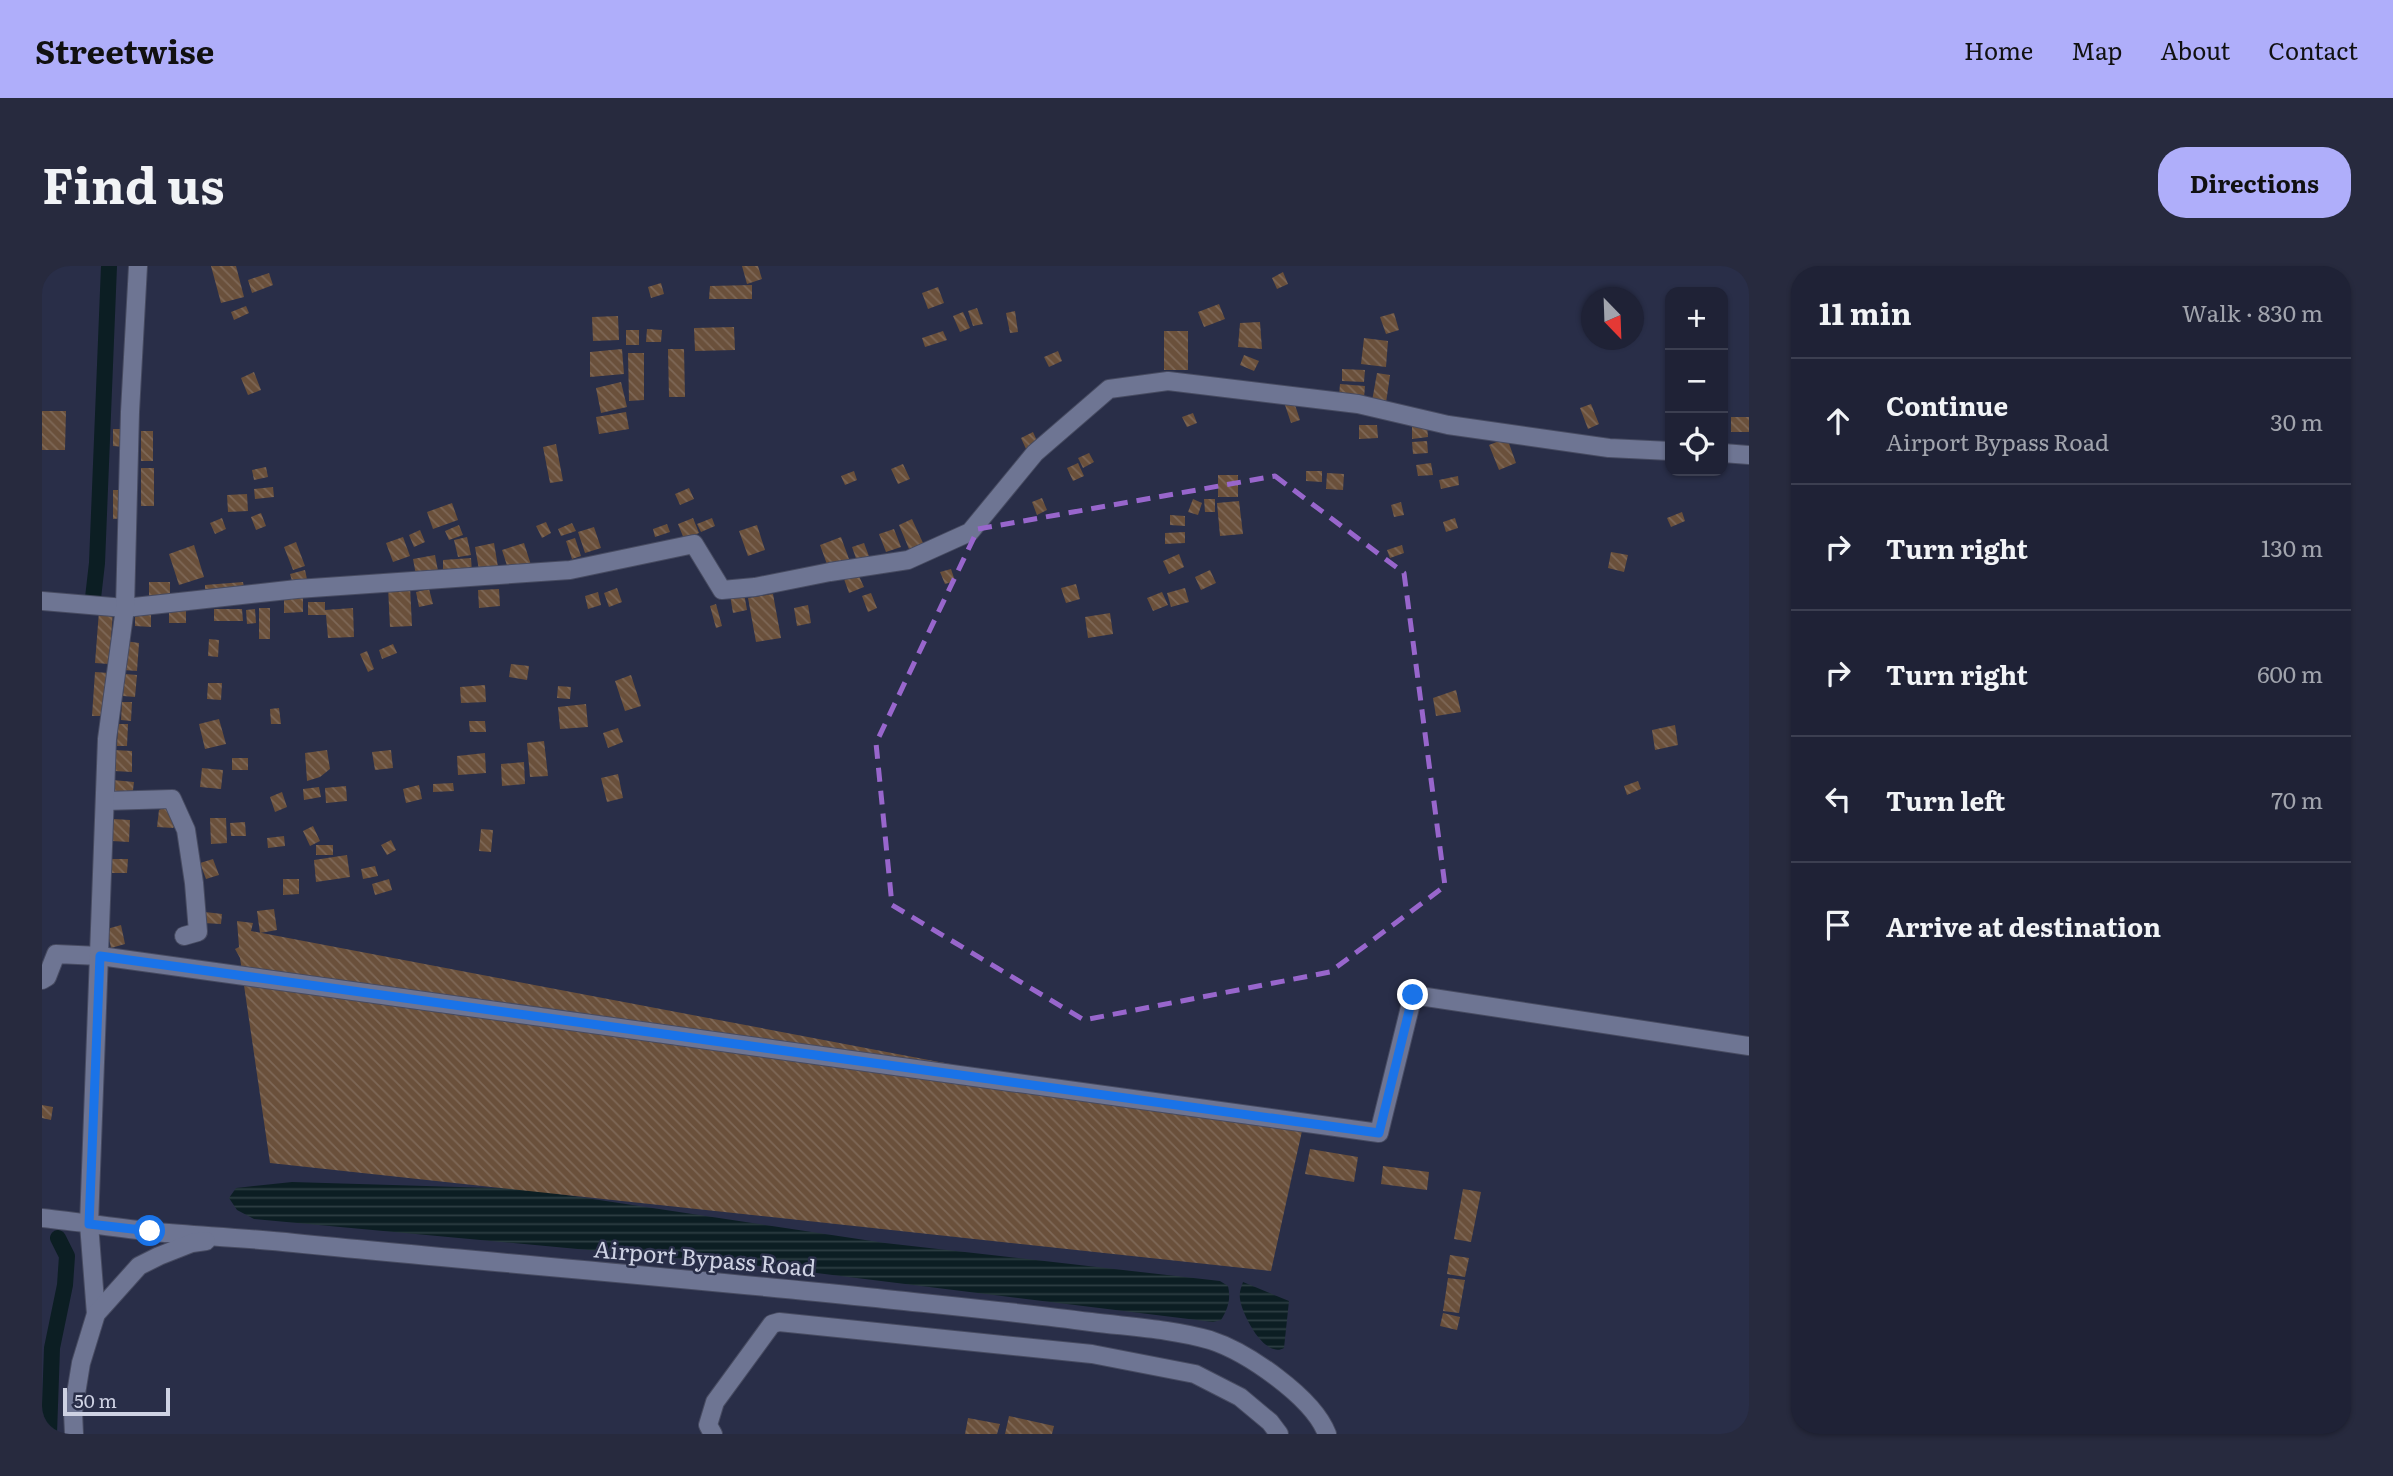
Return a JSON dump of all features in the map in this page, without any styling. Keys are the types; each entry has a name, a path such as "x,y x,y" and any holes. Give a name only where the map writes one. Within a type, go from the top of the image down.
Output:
{"street":[{"path":"74,1434 73,1412 81,1363 96,1314 89,1224 107,739 125,608 130,412 138,266"},
{"path":"42,601 125,608 297,589 570,570 694,544 722,590 755,587 908,560 970,532 1035,453 1109,389 1168,381 1358,404 1448,425 1609,448 1665,451"},
{"path":"1728,453 1749,455"},
{"path":"105,801 172,799 186,830 194,883 198,932 184,936"},
{"path":"42,980 47,977 56,954 100,956 1379,1133 1413,995 1749,1046"},
{"name":"Airport Bypass Road","path":"42,1218 436,1258 652,1275 1022,1313 1185,1334 1214,1342 1250,1359 1283,1382 1324,1425 1327,1434"},
{"path":"96,1314 139,1266 159,1255 192,1243 227,1238"},
{"path":"713,1434 708,1425 715,1402 772,1324 779,1322 1092,1354 1195,1374 1240,1397 1270,1422 1279,1434"}],"highlighted area":[{"path":"1275,476 1404,573 1445,886 1330,972 1084,1020 892,905 876,743 978,529"}],"water":[{"path":"292,1182 526,1189 885,1243 1220,1281 1228,1286 1229,1300 1221,1320 1213,1322 760,1266 254,1219 237,1210 229,1198 236,1188"},
{"path":"1243,1282 1289,1301 1284,1348 1277,1350 1269,1347 1256,1334 1245,1315 1240,1299"}],"building":[{"path":"211,266 236,266 244,297 221,303"},
{"path":"742,266 758,266 762,279 747,284"},
{"path":"1283,272 1288,284 1277,289 1272,278"},
{"path":"269,273 273,285 252,293 248,280"},
{"path":"661,283 664,294 651,298 648,287"},
{"path":"752,285 752,299 709,299 710,286"},
{"path":"938,287 944,303 928,309 922,293"},
{"path":"1219,304 1225,319 1204,327 1198,312"},
{"path":"246,306 249,313 234,320 231,312"},
{"path":"977,308 983,324 973,326 968,311"},
{"path":"1015,311 1018,332 1010,333 1006,313"},
{"path":"963,312 970,328 960,332 953,316"},
{"path":"1394,313 1399,330 1386,334 1380,317"},
{"path":"618,316 619,340 593,341 592,317"},
{"path":"1260,322 1262,349 1238,347 1240,323"},
{"path":"734,327 735,350 695,351 694,328"},
{"path":"647,329 662,330 661,342 646,342"},
{"path":"626,330 639,330 639,345 626,345"},
{"path":"943,331 947,340 925,347 922,338"},
{"path":"1164,331 1188,331 1188,370 1164,370"},
{"path":"1364,338 1388,341 1386,367 1361,364"},
{"path":"622,349 624,374 590,377 590,352"},
{"path":"668,349 684,349 685,397 669,397"},
{"path":"1058,351 1062,361 1049,367 1044,357"},
{"path":"628,353 644,353 644,400 629,401"},
{"path":"1244,355 1259,361 1254,371 1240,365"},
{"path":"1342,369 1365,370 1364,382 1342,381"},
{"path":"254,372 261,390 248,395 241,378"},
{"path":"1377,373 1390,375 1386,403 1372,401"},
{"path":"621,382 627,407 601,413 596,388"},
{"path":"1340,384 1365,386 1364,398 1339,396"},
{"path":"1294,402 1300,420 1291,423 1285,405"},
{"path":"1591,404 1599,424 1588,429 1580,408"},
{"path":"42,411 66,411 65,450 42,450"},
{"path":"626,412 629,429 599,434 596,417"},
{"path":"1193,413 1197,423 1187,427 1182,417"},
{"path":"1731,417 1749,417 1749,432 1731,432"},
{"path":"1359,425 1377,425 1378,438 1359,439"},
{"path":"1427,426 1428,437 1412,439 1412,427"},
{"path":"113,429 126,429 125,447 113,446"},
{"path":"141,431 153,431 153,461 141,461"},
{"path":"1033,432 1038,443 1026,449 1021,438"},
{"path":"1507,438 1516,463 1499,470 1489,445"},
{"path":"1427,441 1428,453 1413,454 1412,442"},
{"path":"556,444 563,481 550,483 543,447"},
{"path":"1089,453 1094,462 1083,468 1078,458"},
{"path":"1078,463 1084,476 1073,481 1067,468"},
{"path":"1431,463 1433,475 1418,476 1416,465"},
{"path":"903,464 910,479 898,484 891,469"},
{"path":"266,467 268,477 254,480 252,470"},
{"path":"141,468 154,468 154,506 141,506"},
{"path":"854,471 857,480 845,485 841,476"},
{"path":"1306,471 1322,471 1322,482 1306,481"},
{"path":"1327,473 1344,474 1343,490 1326,489"},
{"path":"1218,475 1238,475 1238,497 1218,497"},
{"path":"1458,476 1459,485 1441,489 1439,480"},
{"path":"273,487 274,497 255,499 254,489"},
{"path":"689,488 694,499 680,505 675,494"},
{"path":"113,490 123,490 123,518 113,519"},
{"path":"247,494 248,511 228,512 227,495"},
{"path":"1042,498 1047,510 1037,515 1032,502"},
{"path":"1193,499 1202,503 1198,515 1188,512"},
{"path":"1204,499 1215,499 1215,512 1205,512"},
{"path":"1239,501 1243,534 1220,536 1217,503"},
{"path":"1401,502 1404,515 1394,517 1391,505"},
{"path":"452,503 458,520 433,529 427,512"},
{"path":"1682,512 1685,521 1671,527 1667,518"},
{"path":"261,513 266,526 256,530 251,517"},
{"path":"1170,515 1185,516 1185,526 1170,525"},
{"path":"222,518 226,529 215,534 210,523"},
{"path":"693,518 699,533 684,539 678,524"},
{"path":"712,518 715,526 701,532 697,524"},
{"path":"1455,518 1458,528 1446,532 1443,522"},
{"path":"912,519 923,543 909,549 899,525"},
{"path":"546,522 551,533 542,538 536,526"},
{"path":"572,523 576,531 561,536 558,529"},
{"path":"667,524 670,532 655,537 653,529"},
{"path":"459,525 463,535 449,540 445,531"},
{"path":"757,525 765,550 748,556 739,531"},
{"path":"594,527 601,548 585,553 578,532"},
{"path":"894,529 901,547 886,552 879,534"},
{"path":"420,530 425,542 414,547 409,535"},
{"path":"1185,532 1185,543 1165,544 1165,533"},
{"path":"403,537 410,556 393,562 386,543"},
{"path":"467,537 471,555 458,557 454,540"},
{"path":"841,537 849,559 828,567 820,545"},
{"path":"575,538 581,556 572,559 566,541"},
{"path":"296,542 305,566 293,570 284,547"},
{"path":"494,543 498,567 479,570 475,547"},
{"path":"524,543 531,565 509,572 502,550"},
{"path":"864,543 870,559 858,564 852,547"},
{"path":"194,545 204,577 179,585 169,554"},
{"path":"1402,545 1404,553 1390,558 1387,550"},
{"path":"1611,552 1628,555 1624,572 1608,568"},
{"path":"1179,554 1184,567 1169,574 1163,561"},
{"path":"435,555 438,571 416,575 413,559"},
{"path":"471,558 472,572 443,573 443,560"},
{"path":"951,569 955,581 945,584 940,572"},
{"path":"305,570 308,584 294,588 290,574"},
{"path":"1210,570 1216,583 1201,590 1195,577"},
{"path":"858,574 864,587 849,593 844,579"},
{"path":"149,582 170,582 170,595 149,596"},
{"path":"243,582 244,588 205,592 205,585"},
{"path":"1076,584 1080,599 1066,603 1061,588"},
{"path":"410,586 412,626 390,627 388,587"},
{"path":"617,588 622,602 609,607 604,593"},
{"path":"1185,588 1189,602 1171,607 1167,593"},
{"path":"429,589 433,604 419,607 416,592"},
{"path":"499,589 500,606 479,608 478,590"},
{"path":"598,592 601,605 588,609 585,596"},
{"path":"1162,592 1168,605 1153,611 1147,598"},
{"path":"744,593 747,610 733,613 730,595"},
{"path":"871,593 877,608 868,612 862,596"},
{"path":"773,594 781,638 756,642 748,598"},
{"path":"284,597 303,597 303,612 284,613"},
{"path":"308,602 325,602 325,610 353,608 354,637 328,638 326,615 308,615"},
{"path":"716,604 722,626 716,628 710,606"},
{"path":"808,605 811,623 797,626 794,608"},
{"path":"186,607 186,623 169,623 169,608"},
{"path":"259,608 270,608 270,639 259,639"},
{"path":"214,609 242,609 243,621 214,621"},
{"path":"255,609 256,623 247,624 246,610"},
{"path":"135,610 151,611 151,627 135,626"},
{"path":"99,611 113,612 109,664 95,663"},
{"path":"1110,613 1113,634 1088,638 1085,617"},
{"path":"209,639 219,640 218,657 208,656"},
{"path":"125,641 139,643 137,671 123,670"},
{"path":"393,644 397,653 382,659 379,650"},
{"path":"367,651 374,669 368,672 360,654"},
{"path":"511,664 529,666 527,680 509,677"},
{"path":"95,672 109,673 106,716 92,716"},
{"path":"125,674 137,675 135,697 123,696"},
{"path":"631,675 641,706 625,711 615,681"},
{"path":"208,683 222,683 221,700 207,699"},
{"path":"485,685 486,702 461,703 460,687"},
{"path":"558,686 571,687 570,699 557,698"},
{"path":"1456,690 1461,712 1436,716 1433,698"},
{"path":"122,702 132,702 131,721 121,720"},
{"path":"586,704 588,727 560,729 558,707"},
{"path":"279,708 281,724 271,724 270,709"},
{"path":"219,719 226,744 205,749 199,724"},
{"path":"469,721 485,721 486,732 470,732"},
{"path":"118,724 128,724 127,746 117,746"},
{"path":"1675,725 1678,745 1655,750 1652,730"},
{"path":"618,728 623,742 608,748 603,733"},
{"path":"544,741 548,776 530,777 527,743"},
{"path":"114,750 132,751 132,772 114,771"},
{"path":"327,750 330,769 320,777 307,781 305,753"},
{"path":"391,750 393,768 375,770 372,752"},
{"path":"485,753 486,773 458,775 457,756"},
{"path":"232,758 248,758 248,770 232,770"},
{"path":"524,762 525,784 502,786 501,764"},
{"path":"202,768 223,770 221,789 200,787"},
{"path":"618,774 623,798 607,802 601,778"},
{"path":"113,780 134,782 132,798 111,796"},
{"path":"1638,781 1641,789 1627,795 1624,786"},
{"path":"453,783 454,791 433,792 433,784"},
{"path":"419,785 422,799 406,803 403,789"},
{"path":"346,786 347,801 326,803 325,788"},
{"path":"319,787 321,797 304,800 303,789"},
{"path":"282,792 287,807 275,812 270,797"},
{"path":"171,804 179,821 173,828 157,827 159,810"},
{"path":"210,818 226,818 227,843 211,844"},
{"path":"113,819 130,820 129,842 112,841"},
{"path":"245,822 246,836 231,836 230,823"},
{"path":"313,826 320,841 310,846 303,831"},
{"path":"481,829 493,830 491,852 479,851"},
{"path":"284,836 285,846 268,848 267,838"},
{"path":"391,840 396,850 387,855 381,845"},
{"path":"316,845 333,845 333,855 316,855"},
{"path":"347,855 350,877 316,882 314,860"},
{"path":"110,859 128,859 127,873 110,873"},
{"path":"213,859 219,875 206,879 200,863"},
{"path":"375,866 378,876 363,879 361,869"},
{"path":"283,879 299,879 299,894 283,895"},
{"path":"389,879 392,890 375,895 372,884"},
{"path":"274,909 277,930 260,933 257,911"},
{"path":"205,912 222,914 221,924 203,923"},
{"path":"237,921 253,923 251,931 1302,1131 1271,1271 270,1163 240,958 235,949 239,947"},
{"path":"121,925 125,944 111,948 107,929"},
{"path":"42,1105 53,1107 51,1120 42,1118"},
{"path":"1310,1149 1358,1157 1354,1182 1305,1174"},
{"path":"1383,1166 1429,1172 1427,1190 1381,1184"},
{"path":"1463,1189 1481,1192 1471,1242 1454,1239"},
{"path":"1450,1255 1469,1258 1465,1277 1447,1274"},
{"path":"1448,1278 1465,1280 1459,1313 1443,1311"},
{"path":"1443,1313 1460,1317 1457,1330 1440,1326"},
{"path":"1009,1416 1054,1426 1052,1434 1005,1434"},
{"path":"968,1418 1000,1424 997,1434 965,1434"}],"waterway":[{"path":"93,598 97,563 109,266"},
{"path":"49,1434 52,1348 65,1285 67,1256 58,1238"}],"route":[{"path":"150,1231 89,1224 100,956 1379,1133 1413,995"}]}
